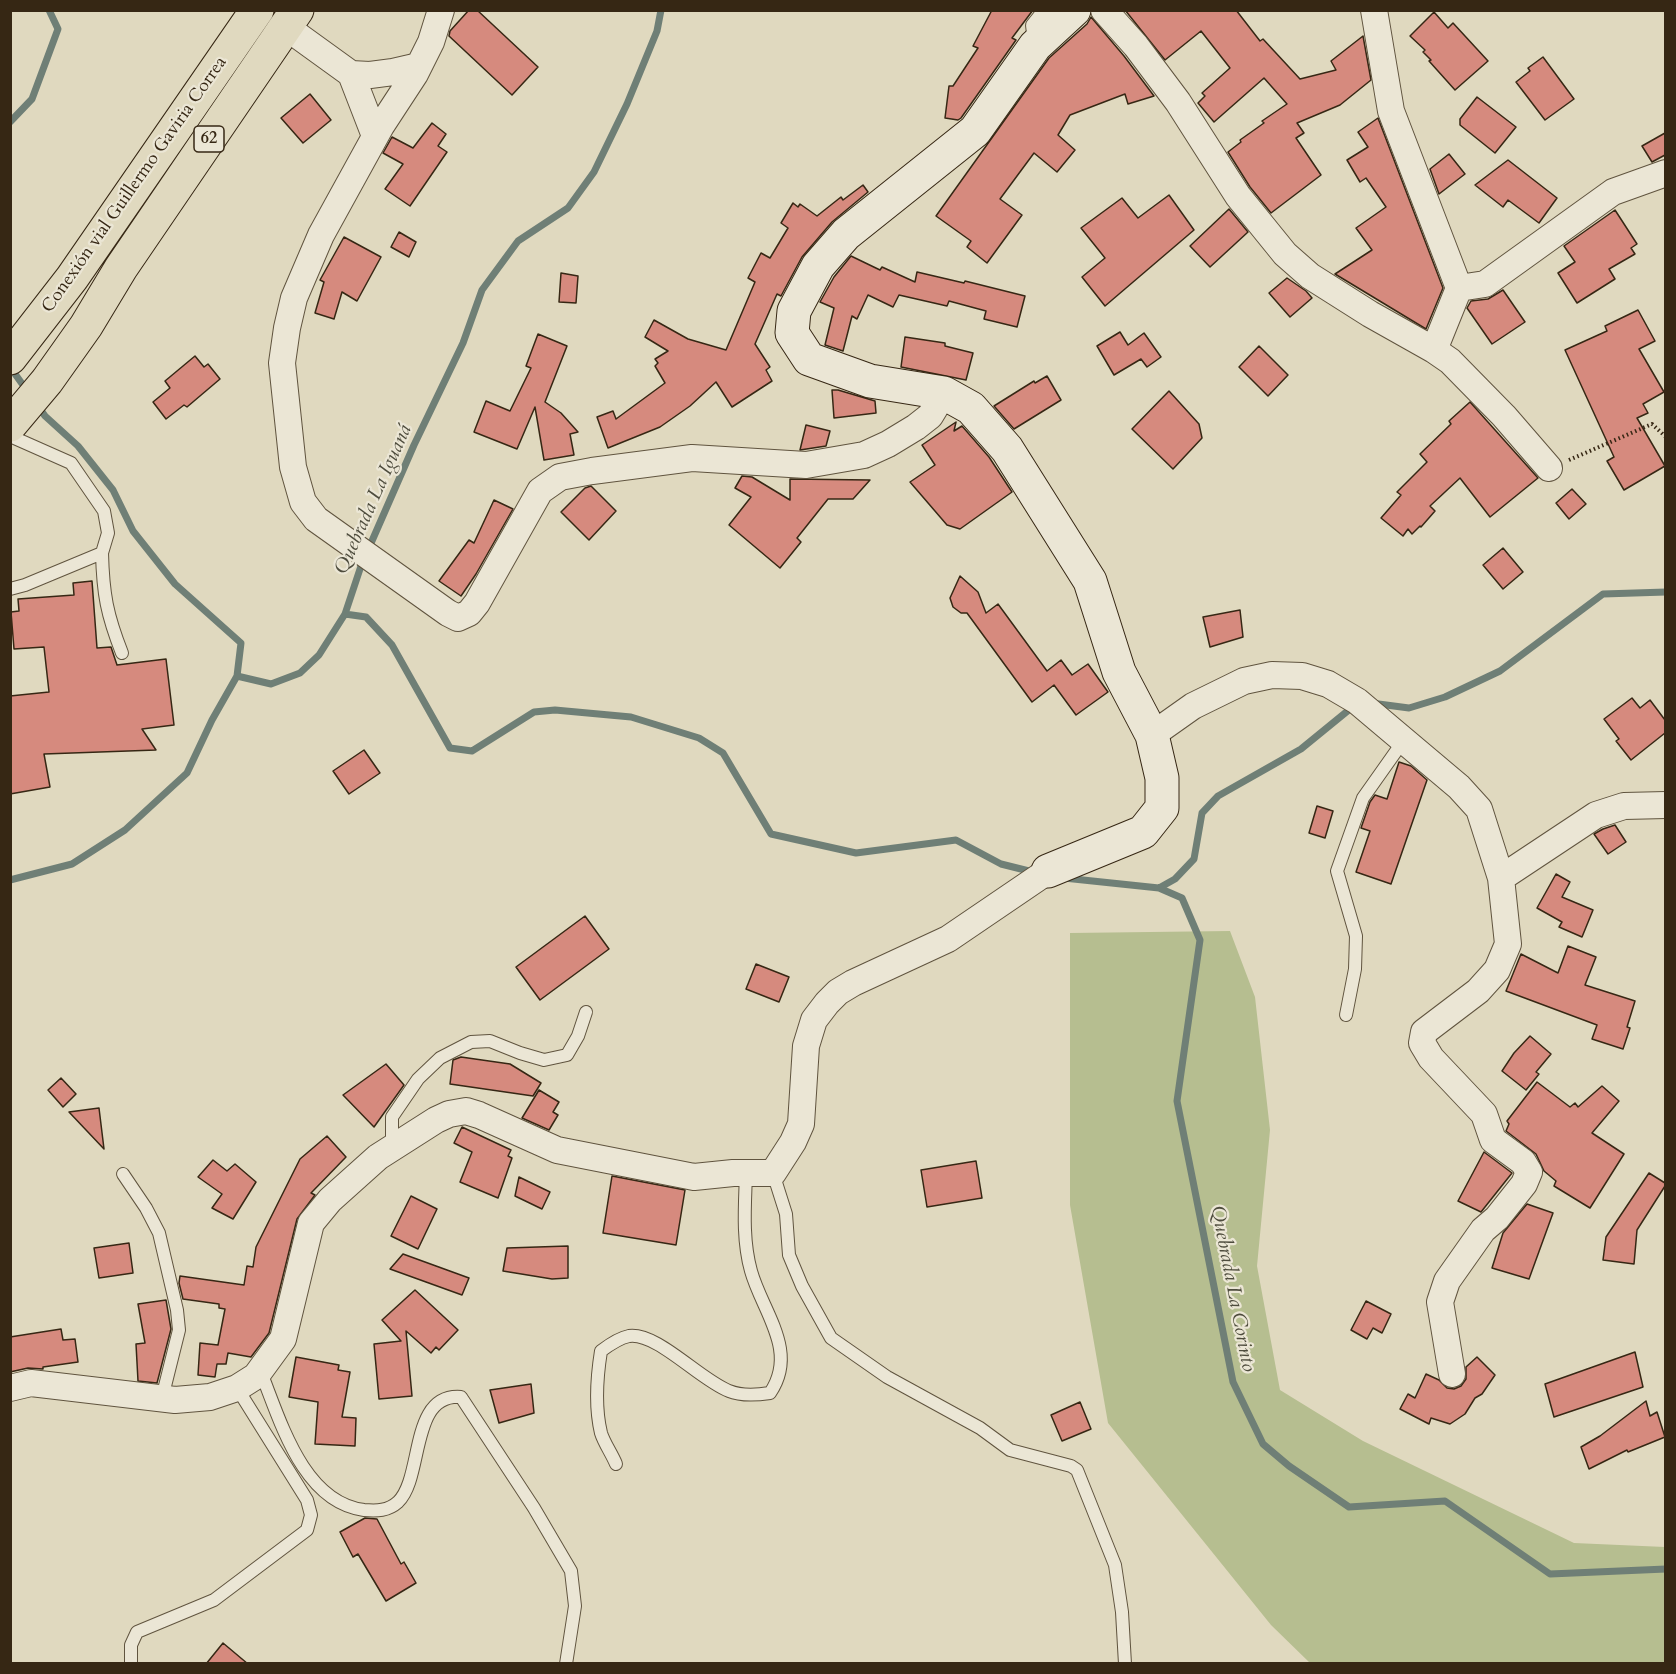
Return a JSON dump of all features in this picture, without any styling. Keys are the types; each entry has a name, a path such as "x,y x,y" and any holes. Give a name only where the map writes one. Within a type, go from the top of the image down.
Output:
{"highway":[{"name":"Conexión vial Guillermo Gaviria Correa","path":"10,358 102,234 257,10"},
{"name":"Conexión vial Guillermo Gaviria Correa","path":"10,425 47,381 86,326 121,268 291,19"}],"street":[{"path":"441,10 431,42 419,66 375,136 321,235 294,297 286,328 282,363 293,467 303,502 316,519 458,618 469,614 477,603 540,491 560,477 692,459 806,465 864,455 916,428 930,416 944,393"},
{"path":"10,1388 32,1383 175,1400 210,1397 237,1388 256,1376 283,1339 311,1223 330,1200 378,1156 442,1117 466,1111 478,1114 556,1150 694,1177 773,1173 793,1142 801,1124 806,1046 814,1020 826,1003 853,983 948,939 1042,874 1143,832 1162,808 1162,778 1152,735 1119,672 1090,581 1007,449 971,408 944,393 870,381 809,359 792,333 794,310 818,266 846,234 975,131 1035,46 1074,10"},
{"path":"1104,10 1136,46 1178,102 1238,196 1285,254 1310,276 1450,361 1504,416 1549,468"},
{"path":"1374,10 1390,111 1459,288 1434,350"},
{"path":"291,19 351,74 375,136"},
{"path":"351,74 370,75 419,66"},
{"path":"1459,288 1485,284 1613,192 1665,173"},
{"path":"1152,735 1193,706 1244,681 1272,675 1302,676 1328,684 1361,704 1459,787 1479,809 1501,878 1508,944 1497,970 1478,991 1424,1032 1422,1043 1431,1058 1484,1114 1493,1140 1523,1162 1528,1172 1524,1184 1497,1218 1483,1230 1447,1281 1440,1302 1452,1374"},
{"path":"1501,878 1596,815 1624,806 1665,805"}],"lane":[{"path":"1035,46 1032,25 1044,10"},
{"path":"10,436 71,463 104,511 108,533 102,553 103,586 109,620 122,653"},
{"path":"10,589 102,553"},
{"path":"1346,1015 1355,969 1356,936 1337,871 1363,798 1404,741"},
{"path":"392,1148 392,1117 418,1079 440,1058 471,1042 490,1041 520,1053 544,1059 567,1055 578,1035 586,1012"},
{"path":"616,1464 601,1434 597,1375 601,1351 613,1342 629,1336 645,1337 659,1344 705,1378 730,1392 754,1395 770,1393 777,1383 780,1341 751,1270 746,1242 744,1211 746,1173"},
{"path":"773,1173 786,1214 789,1256 802,1286 831,1338 887,1377 980,1428 1011,1450 1071,1466 1077,1470 1115,1564 1122,1612 1125,1664"},
{"path":"123,1174 146,1208 159,1233 177,1310 179,1330 162,1398"},
{"path":"260,1370 290,1446 318,1486 339,1502 357,1509 373,1511 387,1509 399,1501 407,1488 418,1442 429,1416 439,1401 450,1396 461,1397 534,1508 571,1571 575,1606 566,1664"},
{"path":"131,1664 131,1645 137,1632 214,1600 307,1530 311,1515 307,1500 237,1388"}],"path":[{"path":"1549,468 1652,424 1665,437"}],"green space":[{"path":"1230,931 1255,997 1270,1130 1257,1266 1280,1390 1363,1441 1574,1543 1665,1547 1665,1663 1310,1663 1271,1625 1108,1423 1070,1205 1070,933"}],"building":[{"path":"469,10 477,10 538,67 512,95 449,36 450,31"},
{"path":"992,10 1033,10 1012,38 1016,40 961,118 958,120 945,118 949,86 953,86 978,48 973,46"},
{"path":"1125,10 1236,10 1260,41 1263,39 1300,79 1336,70 1331,61 1363,36 1371,80 1340,105 1297,123 1304,133 1296,138 1321,175 1271,213 1250,187 1228,152 1241,142 1240,140 1264,123 1262,121 1287,104 1264,78 1214,122 1198,103 1205,96 1202,93 1230,68 1201,31 1165,60"},
{"path":"1434,12 1448,28 1453,23 1488,61 1455,90 1429,61 1431,60 1423,52 1425,50 1410,36"},
{"path":"1091,17 1154,96 1128,104 1125,94 1070,115 1058,135 1075,150 1057,172 1034,153 1000,199 1022,215 987,263 967,247 971,241 936,216 1049,58 1087,24"},
{"path":"1543,57 1574,99 1545,120 1516,82 1530,71 1528,68"},
{"path":"310,94 331,120 303,143 281,118"},
{"path":"1477,97 1516,127 1495,153 1460,125 1460,119"},
{"path":"1378,118 1443,288 1426,329 1335,274 1372,250 1356,228 1386,207 1366,178 1360,182 1347,160 1368,147 1358,132"},
{"path":"432,123 446,134 438,146 447,152 410,206 385,189 403,164 383,153 392,137 413,148"},
{"path":"1665,133 1665,155 1652,162 1642,146"},
{"path":"1449,154 1465,174 1439,194 1430,169"},
{"path":"1508,160 1557,198 1539,223 1508,200 1503,207 1475,185"},
{"path":"863,185 868,192 832,222 802,257 781,296 777,294 755,344 770,367 766,370 772,381 732,407 716,382 690,406 660,427 608,448 597,417 613,411 616,419 665,383 655,366 658,363 655,359 668,351 645,337 654,320 688,339 726,350 755,282 748,278 761,253 770,258 788,228 781,223 793,203 798,207 800,204 817,216 841,197 843,200"},
{"path":"1169,195 1194,230 1105,306 1082,277 1105,258 1081,228 1122,198 1138,218"},
{"path":"1229,209 1248,232 1210,267 1190,246"},
{"path":"1615,210 1637,244 1631,248 1635,254 1609,269 1615,279 1577,303 1558,273 1575,262 1564,246"},
{"path":"399,232 416,242 409,257 391,247"},
{"path":"344,237 381,257 357,301 342,292 334,319 315,313 324,282 320,280"},
{"path":"851,256 880,270 882,267 915,282 917,272 1025,296 1017,327 984,319 986,311 949,301 947,306 899,295 893,307 868,295 857,319 852,316 843,351 825,345 834,308 820,302 834,277"},
{"path":"561,273 578,276 576,303 559,302"},
{"path":"1287,278 1312,298 1290,317 1269,293"},
{"path":"1503,290 1525,322 1492,344 1467,308 1471,301 1488,299"},
{"path":"1638,310 1655,341 1639,349 1664,392 1643,404 1648,413 1637,418 1665,466 1624,490 1607,461 1614,457 1565,350 1607,331 1605,326"},
{"path":"1120,332 1128,345 1144,333 1161,357 1147,367 1141,359 1114,375 1097,346"},
{"path":"538,334 567,346 545,402 561,413 578,432 570,434 574,455 544,460 535,407 517,449 474,432 486,401 510,411 531,368 526,366"},
{"path":"905,337 945,343 945,346 973,353 966,380 901,367"},
{"path":"1259,346 1288,375 1268,396 1239,367"},
{"path":"195,356 204,367 208,364 220,379 187,407 184,405 166,419 153,402 170,388 165,381"},
{"path":"1047,376 1061,400 1014,429 994,406 1034,381 1035,383"},
{"path":"832,390 875,401 876,413 834,418"},
{"path":"1169,391 1199,424 1202,438 1173,469 1132,429"},
{"path":"1470,402 1538,478 1490,517 1460,478 1430,506 1435,511 1421,527 1412,534 1408,529 1403,536 1381,518 1401,495 1397,492 1427,462 1420,454 1451,424 1449,421"},
{"path":"956,422 954,431 962,426 989,457 1012,492 960,529 947,525 910,482 935,465 922,445"},
{"path":"806,425 830,431 826,446 800,450"},
{"path":"742,476 752,477 790,500 790,479 870,480 853,499 828,499 797,538 801,542 780,568 729,525 751,497 735,488"},
{"path":"591,486 616,511 589,540 561,512 585,488"},
{"path":"1572,489 1586,504 1569,519 1556,503"},
{"path":"494,500 513,509 461,596 439,581 469,540 474,543"},
{"path":"1503,548 1523,572 1503,589 1483,565"},
{"path":"960,576 978,592 986,613 998,604 1047,671 1061,660 1072,675 1088,664 1108,692 1076,715 1054,685 1032,702 967,613 961,613 953,607 950,598"},
{"path":"92,581 97,648 111,647 117,665 166,659 174,725 142,729 156,750 44,754 50,787 10,794 10,696 49,692 44,647 14,649 11,612 19,611 18,599 74,595 73,583"},
{"path":"1240,610 1243,637 1210,647 1203,617"},
{"path":"1632,698 1640,708 1650,700 1665,720 1665,733 1631,760 1616,741 1619,739 1604,719"},
{"path":"364,750 380,773 349,794 333,771"},
{"path":"1399,762 1411,766 1427,780 1391,884 1356,872 1370,831 1361,828 1370,802 1375,795 1387,799"},
{"path":"1317,806 1333,811 1325,838 1309,833"},
{"path":"1615,825 1626,842 1608,854 1594,834"},
{"path":"1556,874 1570,882 1562,897 1593,910 1582,937 1559,927 1562,922 1537,908"},
{"path":"585,916 609,949 540,1000 516,967"},
{"path":"1568,946 1596,957 1585,985 1635,1001 1623,1049 1592,1039 1597,1025 1506,991 1521,954 1558,973"},
{"path":"756,964 789,977 779,1002 746,989"},
{"path":"1530,1036 1551,1054 1536,1072 1539,1074 1526,1090 1502,1071 1514,1053"},
{"path":"461,1057 510,1064 541,1083 533,1096 450,1084 453,1060"},
{"path":"386,1064 404,1085 374,1127 343,1095"},
{"path":"61,1078 76,1094 63,1107 48,1090"},
{"path":"1537,1082 1570,1107 1575,1103 1578,1107 1602,1086 1619,1101 1592,1133 1624,1154 1590,1208 1554,1186 1556,1181 1544,1171 1536,1154 1506,1131 1509,1124 1507,1121"},
{"path":"539,1090 559,1102 553,1112 558,1115 549,1130 522,1118"},
{"path":"99,1108 104,1149 69,1112"},
{"path":"462,1127 511,1150 508,1156 512,1158 498,1198 460,1182 472,1152 454,1143"},
{"path":"327,1136 346,1157 311,1193 315,1195 297,1219 269,1333 251,1357 228,1353 226,1364 217,1364 215,1377 198,1375 200,1343 218,1345 225,1309 219,1308 219,1304 183,1299 179,1283 180,1276 244,1285 247,1266 253,1267 256,1247 300,1159"},
{"path":"1484,1152 1512,1173 1481,1212 1458,1201"},
{"path":"213,1160 227,1171 235,1164 256,1182 233,1219 212,1208 222,1194 198,1177"},
{"path":"976,1161 982,1198 927,1207 921,1170"},
{"path":"1649,1173 1665,1183 1665,1186 1637,1230 1634,1264 1603,1260 1606,1237"},
{"path":"612,1176 685,1190 676,1245 603,1233"},
{"path":"519,1177 550,1192 542,1209 515,1196"},
{"path":"411,1196 437,1209 418,1249 391,1236"},
{"path":"1527,1204 1553,1213 1529,1279 1492,1268 1503,1233"},
{"path":"129,1243 133,1273 99,1278 94,1248"},
{"path":"568,1246 568,1278 552,1279 503,1271 507,1248"},
{"path":"403,1254 469,1278 462,1295 390,1269"},
{"path":"415,1290 458,1330 439,1350 436,1347 431,1353 406,1331 412,1396 379,1399 374,1344 401,1341 382,1320"},
{"path":"166,1300 171,1329 157,1383 138,1381 136,1344 145,1343 138,1304"},
{"path":"1366,1301 1391,1314 1382,1333 1373,1328 1367,1339 1351,1330"},
{"path":"61,1329 63,1340 75,1339 78,1362 43,1367 43,1369 28,1368 10,1372 10,1337"},
{"path":"1635,1352 1643,1387 1554,1417 1545,1384"},
{"path":"296,1357 339,1365 338,1370 350,1372 342,1417 356,1418 355,1446 315,1444 318,1402 289,1397"},
{"path":"1477,1357 1495,1375 1482,1394 1475,1398 1465,1414 1450,1424 1431,1418 1429,1424 1400,1409 1408,1394 1415,1398 1426,1374 1439,1380 1447,1388 1454,1389 1461,1386 1466,1379 1466,1367"},
{"path":"531,1384 534,1413 499,1423 490,1390"},
{"path":"1646,1401 1650,1416 1657,1412 1665,1437 1628,1452 1627,1450 1589,1469 1581,1447 1600,1436"},
{"path":"1080,1402 1091,1429 1062,1441 1051,1415"},
{"path":"365,1518 377,1519 401,1564 404,1562 416,1583 386,1601 358,1554 353,1557 340,1532"},
{"path":"223,1643 248,1664 206,1664"}],"waterway":[{"path":"10,122 32,99 58,29 49,10"},
{"name":"Quebrada La Iguaná","path":"368,550 414,445 463,343 482,290 518,241 568,208 594,172 627,104 657,31 661,10"},
{"path":"10,367 28,392"},
{"path":"38,406 45,416 78,446 113,490 133,531 175,584 241,643 237,676"},
{"name":"Quebrada La Iguaná","path":"10,880 72,864 125,830 187,773 212,720 237,676 271,684 300,673 319,655 345,614 363,560"},
{"path":"1371,703 1409,708 1445,697 1500,671 1603,594 1666,592"},
{"path":"345,614 366,617 392,645 450,748 472,751 534,712 555,710 631,717 699,738 723,753 771,834 856,853 956,840 1001,864 1033,872"},
{"path":"1064,878 1159,888 1175,879 1194,859 1202,813 1218,796 1301,749 1355,706"},
{"name":"Quebrada La Corinto","path":"1159,888 1182,898 1200,940 1177,1101 1233,1382 1263,1444 1289,1466 1349,1507 1445,1501 1550,1574 1666,1569"}]}
